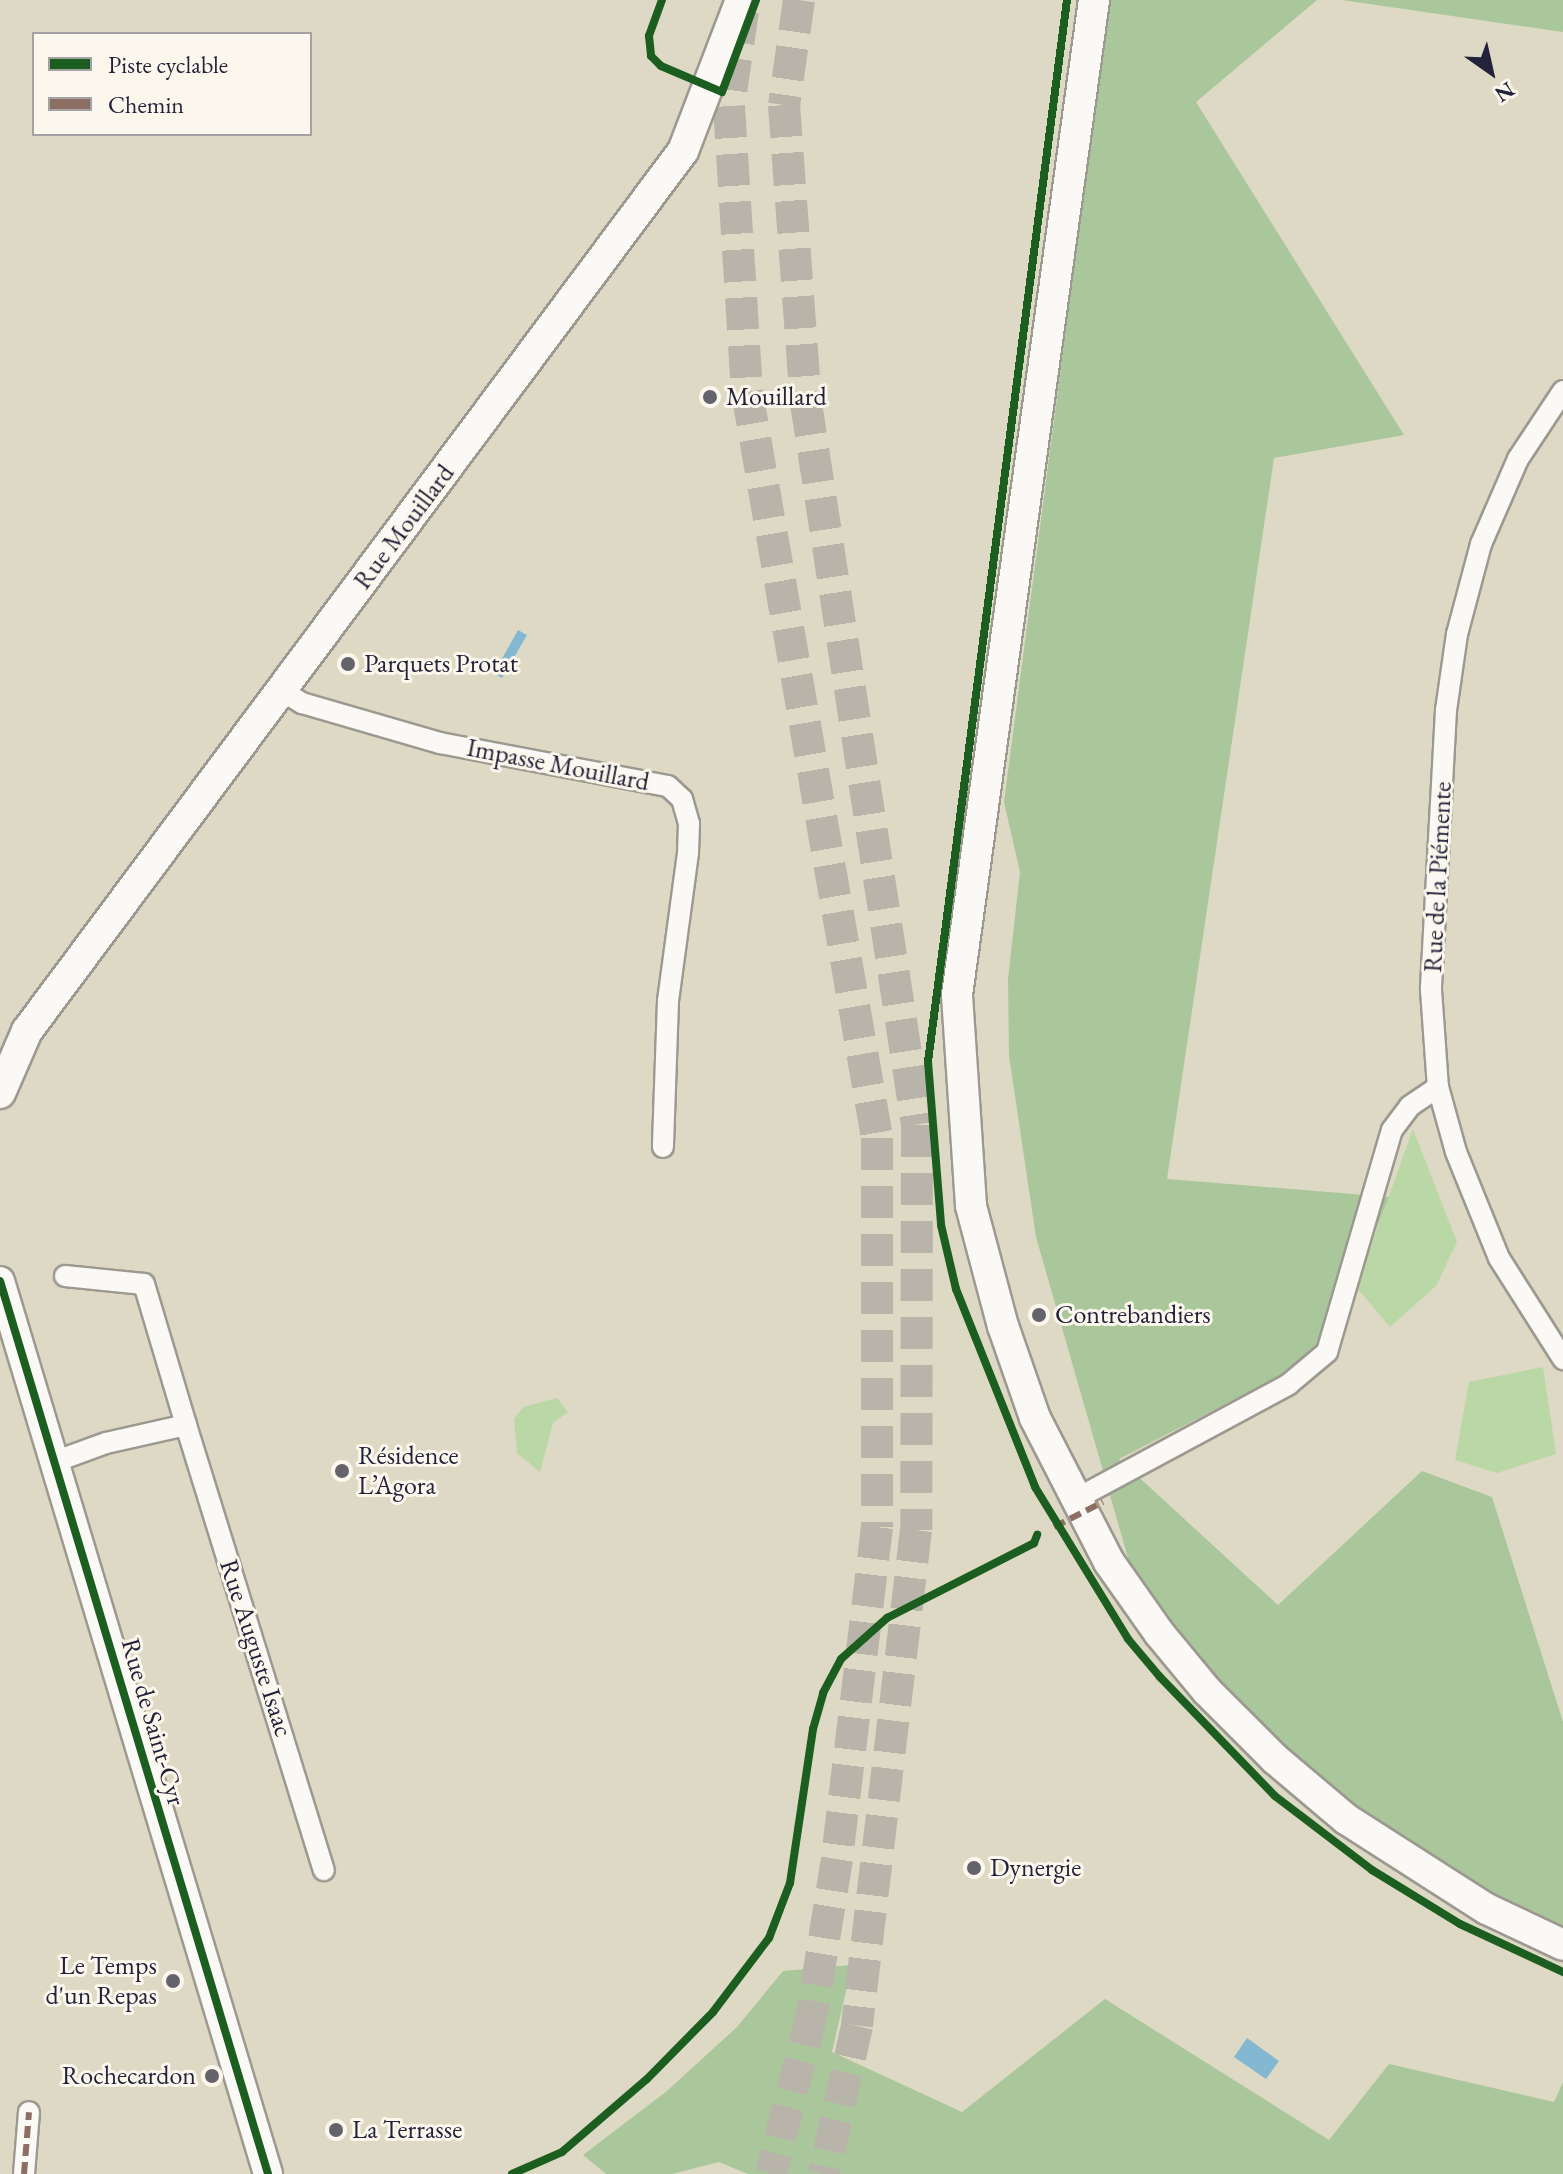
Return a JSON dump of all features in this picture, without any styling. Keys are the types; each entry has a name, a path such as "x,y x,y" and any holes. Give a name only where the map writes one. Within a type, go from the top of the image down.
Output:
{"main road":[{"name":"Rue Mouillard","path":"0,1093 27,1031 683,151 741,0"},
{"path":"1094,0 957,995 971,1206 1003,1326 1035,1418 1074,1500 1159,1633 1207,1691 1275,1759 1346,1819 1421,1870 1563,1945"},
{"name":"Rue Mouillard","path":"0,1049 27,1031"},
{"name":"Rue de Saint-Cyr","path":"0,1281 268,2174"}],"street":[{"name":"Rue de la Piémente","path":"1563,391 1518,459 1481,544 1457,634 1446,710 1431,990 1438,1087 1456,1152 1499,1258 1563,1359"},
{"name":"Impasse Mouillard","path":"281,690 302,703 440,743 668,786 682,799 689,824 688,853 668,1001 663,1147"},
{"path":"1074,1500 1289,1384 1327,1352 1392,1130 1410,1106 1438,1087"},
{"name":"Rue Auguste Isaac","path":"65,1276 144,1284 324,1870"},
{"path":"54,1462 106,1443 186,1425"},
{"path":"24,2174 29,2112"}],"green space":[{"path":"1109,0 1317,0 1196,102 1404,435 1274,458 1167,1179 1389,1197 1327,1352 1119,1459 1278,1605 1422,1471 1492,1497 1563,1722 1563,1937 1486,1902 1429,1855 1293,1761 1211,1681 1130,1565 1036,1237 1009,1056 1008,979 1020,872 1004,802"},
{"path":"1342,0 1563,0 1563,32"},
{"path":"1413,1129 1457,1242 1436,1286 1390,1327 1356,1287"},
{"path":"1543,1367 1556,1454 1497,1473 1455,1460 1469,1382"},
{"path":"557,1398 568,1412 553,1423 540,1472 517,1453 514,1419 523,1407"},
{"path":"852,1965 832,2052 962,2112 1105,1999 1329,2140 1389,2064 1554,2102 1563,2082 1563,2174 748,2174 719,2162 672,2174 606,2174 583,2155 667,2091 737,2027 783,1971"}],"water":[{"path":"518,630 527,635 502,678 494,673"},
{"path":"1247,2038 1279,2061 1266,2079 1234,2057"}],"tunnel":[{"path":"799,0 784,105 806,403 917,1125 916,1530 857,2026 824,2174"},
{"path":"743,11 729,106 747,392 877,1138 877,1527 837,1859 812,2014 771,2174"}],"marked path":[{"path":"1054,1527 1103,1502"},
{"path":"24,2174 29,2112"}],"cycle path":[{"path":"662,0 649,36 651,56 661,66 722,92 756,0"},
{"path":"1067,0 928,1062 941,1225 956,1289 1035,1487 1128,1639 1160,1677 1275,1796 1372,1870 1460,1924 1563,1972"},
{"path":"0,1281 268,2174"},
{"path":"512,2174 562,2152 647,2079 713,2012 769,1938 790,1883 813,1729 823,1693 841,1659 887,1618 1034,1543 1037,1535"}],"place":[{"name":"Mouillard","path":"710,397"},
{"name":"Parquets Protat","path":"348,664"},
{"name":"Contrebandiers","path":"1039,1315"},
{"name":"Résidence L’Agora","path":"342,1471"},
{"name":"Dynergie","path":"974,1868"},
{"name":"Le Temps d'un Repas","path":"173,1981"},
{"name":"Rochecardon","path":"212,2076"},
{"name":"La Terrasse","path":"336,2130"}]}
